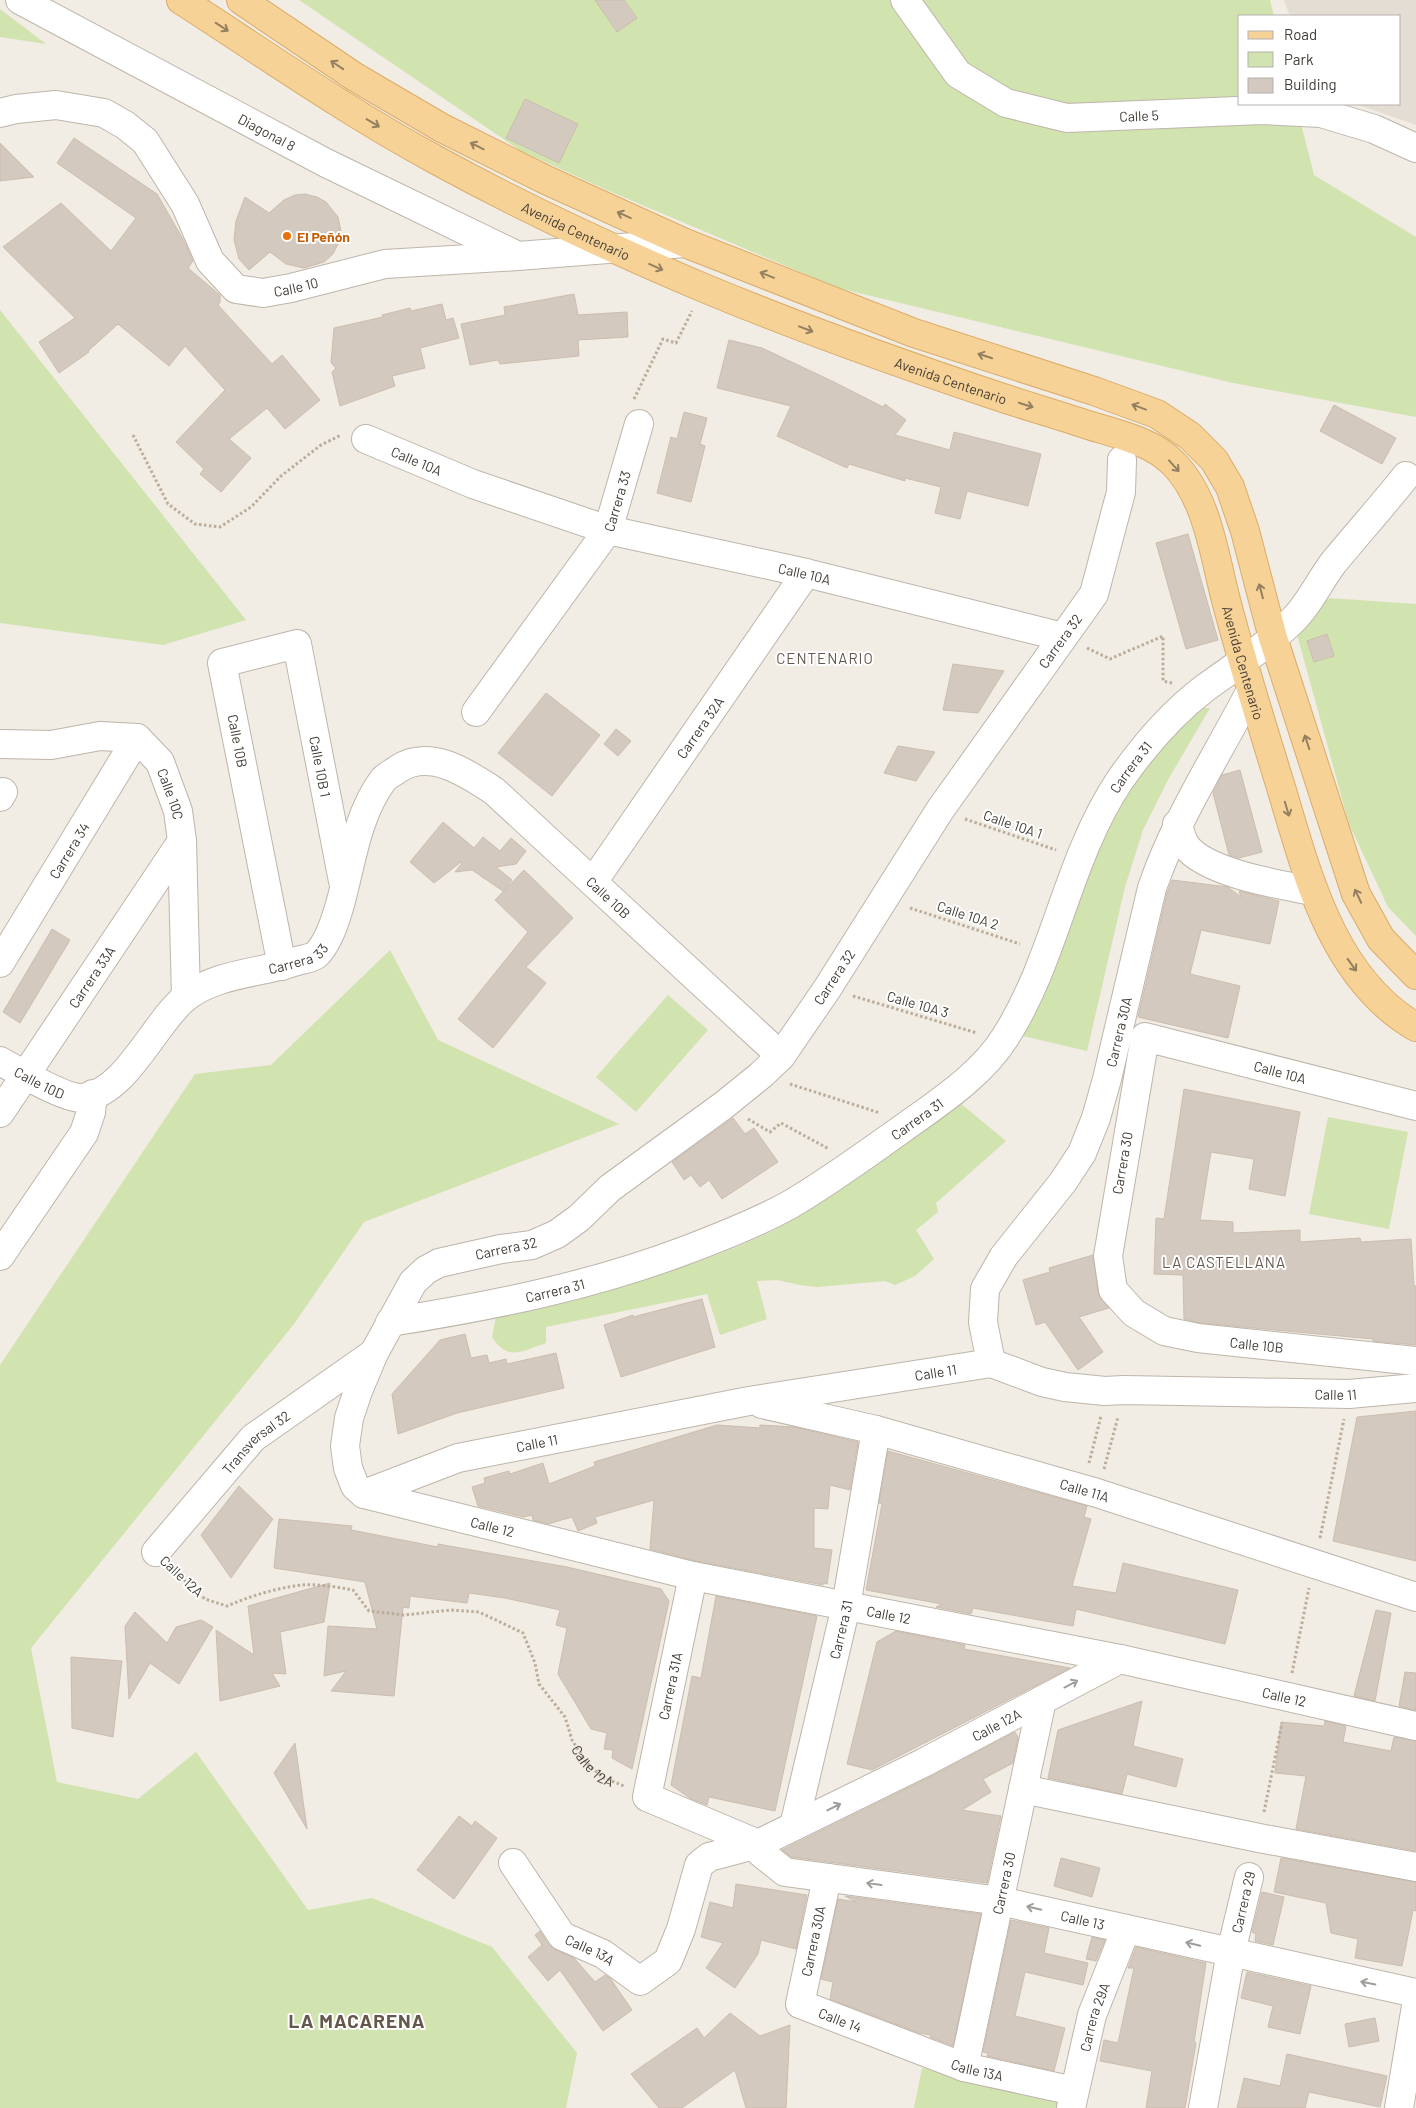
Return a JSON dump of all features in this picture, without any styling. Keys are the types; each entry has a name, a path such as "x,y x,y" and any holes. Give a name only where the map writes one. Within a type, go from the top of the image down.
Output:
{"main road":[{"name":"Avenida Centenario","path":"181,0 328,96 436,160 508,198 611,247 703,288 804,328 902,364 1124,436 1155,449 1174,464 1188,483 1203,512 1250,690 1313,891 1327,924 1351,964 1381,1000 1416,1027"},
{"path":"241,0 355,77 442,128 546,180 685,243 914,333 1094,391 1157,414 1190,436 1214,460 1230,487 1245,530 1274,638 1356,894 1381,939 1416,974"},
{"path":"1196,500 1230,487"}],"street":[{"path":"0,2 10,0"},
{"name":"Diagonal 8","path":"20,0 326,163 518,256"},
{"name":"Calle 5","path":"905,0 958,74 1006,103 1067,118 1262,110 1321,114 1374,129 1416,148"},
{"name":"Calle 10","path":"0,113 56,104 104,113 125,125 145,141 184,204 210,261 236,289 263,293 291,288 385,264 685,243"},
{"name":"Carrera 33","path":"476,712 608,530 620,481 639,424"},
{"name":"Calle 10A","path":"366,438 473,484 608,530 806,573 1063,637"},
{"name":"Carrera 32","path":"381,1338 413,1282 426,1270 439,1263 501,1249 532,1245 557,1234 579,1218 610,1188 724,1105 781,1056 827,989 940,810 1094,594 1121,492 1122,460"},
{"path":"1242,662 1274,638 1297,617 1332,565 1406,476"},
{"name":"Carrera 32A","path":"593,882 806,573"},
{"name":"Calle 10B 1","path":"222,663 297,644 345,888"},
{"name":"Carrera 31","path":"381,1338 474,1309 554,1292 645,1266 726,1235 790,1204 854,1163 975,1072 1004,1040 1025,1004 1046,953 1080,859 1096,823 1119,781 1176,713 1202,690 1242,662"},
{"name":"Calle 10B","path":"222,663 282,966"},
{"name":"Carrera 30A","path":"991,1363 983,1322 985,1289 1004,1256 1063,1182 1082,1154 1096,1118 1107,1079 1152,888 1162,859 1177,824 1250,690"},
{"path":"0,744 51,745 100,736 137,738"},
{"name":"Calle 10C","path":"137,738 160,762 178,811 182,841 186,997"},
{"name":"Carrera 34","path":"0,962 137,738"},
{"name":"Carrera 33","path":"87,1096 102,1090 124,1073 186,997 214,982 282,966 316,955 327,941 345,888 358,835 367,810 384,779 405,764 424,760"},
{"name":"Calle 10B","path":"424,760 445,764 463,772 494,791 781,1056"},
{"path":"1177,824 1186,846 1199,857 1226,870 1262,881 1313,891"},
{"name":"Carrera 33A","path":"0,1112 182,841"},
{"name":"Calle 10A","path":"1145,1037 1416,1106"},
{"name":"Carrera 30","path":"1113,1290 1108,1256 1145,1037"},
{"name":"Calle 10D","path":"0,1061 24,1076 66,1094 87,1096"},
{"path":"0,1256 84,1133 91,1112 87,1096"},
{"name":"Calle 10B","path":"1113,1290 1134,1313 1164,1331 1198,1338 1416,1361"},
{"path":"364,1494 355,1486 351,1477 345,1446 349,1418 358,1391 381,1338"},
{"name":"Transversal 32","path":"156,1552 253,1438 381,1338"},
{"name":"Calle 11","path":"364,1494 458,1458 748,1401 991,1363 1042,1382 1064,1387 1115,1390 1350,1394 1416,1388"},
{"name":"Calle 11A","path":"748,1401 876,1430 1089,1491 1416,1597"},
{"name":"Carrera 31","path":"794,1826 846,1606 876,1430"},
{"path":"435,1512 435,1493 441,1476 458,1458"},
{"name":"Calle 12","path":"364,1494 693,1576 1120,1659 1416,1726"},
{"name":"Carrera 31A","path":"647,1797 693,1576"},
{"name":"Calle 12A","path":"758,1844 923,1763 1120,1659"},
{"name":"Carrera 30","path":"964,2068 1042,1700"},
{"path":"1023,1789 1259,1838 1416,1867"},
{"path":"647,1797 758,1844"},
{"name":"Calle 13","path":"758,1844 760,1852 785,1872 1000,1900 1416,1993"},
{"name":"Calle 13A","path":"513,1863 562,1936 603,1954 640,1981 668,1961 681,1928 699,1866 709,1857 758,1844"},
{"name":"Carrera 29","path":"1203,2108 1231,1952 1249,1877"},
{"name":"Carrera 30A","path":"800,2004 827,1878"},
{"name":"Carrera 29A","path":"1073,2100 1092,2015 1126,1928"},
{"name":"Calle 14","path":"800,2004 882,2037"},
{"path":"1399,2108 1416,2006"},
{"name":"Calle 13A","path":"882,2037 964,2068 1073,2100"}],"path":[{"path":"639,424 627,415 663,339 676,343 703,288"},
{"path":"133,435 168,504 195,524 220,527 252,507 281,476 321,445 352,430 366,438"},
{"path":"1063,637 1110,659 1162,636 1163,681 1202,690"},
{"name":"Calle 10A 1","path":"940,810 1080,859"},
{"name":"Calle 10A 2","path":"883,900 1046,953"},
{"name":"Calle 10A 3","path":"827,989 1004,1040"},
{"path":"761,1075 910,1122"},
{"path":"724,1105 770,1132 781,1123 854,1163"},
{"path":"1089,1491 1098,1432 1115,1390"},
{"path":"1089,1491 1113,1440 1115,1390"},
{"name":"Calle 12A","path":"156,1552 184,1582 205,1599 227,1606 256,1594 303,1585 332,1587 353,1590 369,1611 404,1615 451,1610 479,1612 523,1633 535,1663 539,1684 565,1717 572,1740 586,1762 602,1777 647,1797"},
{"path":"1259,1838 1288,1696"}],"shaded area":[{"path":"1284,0 1416,0 1416,125 1359,105 1401,105 1401,15 1290,15"}],"green space":[{"path":"299,0 1270,0 1274,15 1238,15 1238,105 1296,105 1314,175 1416,237 1416,417 1233,383 838,288 609,191 521,151"},
{"path":"0,9 46,44 0,37"},
{"path":"0,310 246,620 163,645 0,623"},
{"path":"1329,598 1416,604 1416,936 1388,907 1349,824 1295,627"},
{"path":"1202,708 1210,708 1169,778 1143,830 1125,887 1087,1051 1023,1036 1054,967 1106,825 1132,779 1162,746"},
{"path":"390,950 438,1040 619,1124 364,1222 294,1324 31,1648 57,1782 138,1799 196,1752 308,1910 372,1898 492,1947 577,2053 566,2108 0,2108 0,1365 195,1074 271,1065"},
{"path":"668,995 708,1030 636,1112 596,1077"},
{"path":"960,1103 1006,1141 936,1203 938,1212 916,1230 934,1259 915,1276 895,1285 885,1281 817,1287 777,1280 757,1281 767,1319 720,1335 707,1294 546,1327 546,1343 523,1351 510,1352 504,1350 492,1337 496,1317 599,1292 667,1272 733,1248 784,1225 869,1170"},
{"path":"1328,1117 1408,1132 1389,1229 1309,1214"},
{"path":"922,2068 1062,2096 1057,2108 914,2108"}],"building":[{"path":"595,0 624,0 637,18 617,32"},
{"path":"525,99 578,124 559,163 506,138"},
{"path":"74,138 157,194 184,241 193,261 188,268 220,295 218,305 272,364 282,355 320,400 285,429 267,408 229,439 251,458 221,492 200,474 204,469 176,442 225,390 185,346 169,366 118,324 89,352 59,373 39,342 75,318 3,247 61,203 111,251 136,218 57,163"},
{"path":"0,143 34,177 0,181"},
{"name":"El Peñón","path":"305,194 326,202 338,217 341,231 333,254 324,262 304,268 286,264 270,252 249,270 239,259 234,240 236,221 245,197 269,213 284,200 295,195"},
{"path":"574,294 578,315 627,312 628,337 578,340 579,356 500,364 498,360 470,365 461,324 505,315 504,307"},
{"path":"442,304 446,320 453,318 459,338 420,348 425,368 392,376 395,386 340,406 332,372 336,368 331,363 334,328 383,317 382,315 410,308 411,311"},
{"path":"729,340 762,348 883,407 885,404 906,420 895,435 950,450 954,432 1041,454 1028,506 967,491 960,519 935,513 941,487 905,478 905,481 849,464 847,468 777,436 791,406 717,388"},
{"path":"1334,405 1396,438 1382,464 1320,431"},
{"path":"684,412 707,418 700,444 705,446 691,502 657,493 671,437 677,439"},
{"path":"1188,534 1218,640 1186,649 1156,543"},
{"path":"1327,634 1334,656 1314,662 1307,641"},
{"path":"953,664 1004,671 978,713 943,710"},
{"path":"546,693 600,735 552,796 498,753"},
{"path":"616,729 631,741 618,756 604,744"},
{"path":"898,746 935,752 916,781 884,773"},
{"path":"1240,770 1262,852 1239,858 1229,855 1213,793 1222,775"},
{"path":"443,822 474,848 483,837 500,851 511,838 526,851 516,864 496,867 512,880 503,891 472,870 455,872 461,862 434,883 410,862"},
{"path":"524,870 573,918 526,967 546,983 493,1048 458,1019 528,932 495,900"},
{"path":"1172,880 1228,887 1241,897 1239,891 1279,901 1270,944 1201,930 1190,974 1240,986 1228,1038 1138,1017 1167,893"},
{"path":"52,929 70,940 20,1023 3,1012"},
{"path":"1184,1089 1300,1112 1285,1196 1249,1189 1254,1159 1211,1152 1200,1220 1233,1222 1233,1233 1300,1230 1300,1242 1360,1238 1361,1242 1411,1239 1414,1286 1416,1286 1416,1345 1373,1341 1373,1339 1200,1323 1184,1319 1183,1275 1154,1274 1156,1218 1164,1219"},
{"path":"733,1118 745,1134 754,1128 778,1162 722,1199 709,1180 700,1187 691,1175 684,1180 672,1162"},
{"path":"1093,1255 1098,1292 1109,1308 1079,1317 1103,1352 1078,1370 1045,1322 1036,1325 1023,1280 1050,1272 1049,1268"},
{"path":"702,1299 715,1347 621,1377 604,1325 633,1315 633,1317"},
{"path":"465,1334 471,1358 487,1355 489,1363 506,1359 507,1364 556,1353 564,1388 457,1413 398,1434 392,1394 440,1340"},
{"path":"1416,1411 1416,1561 1333,1541 1357,1417"},
{"path":"717,1425 760,1428 760,1425 794,1427 858,1442 850,1490 830,1485 828,1509 814,1508 814,1548 832,1550 827,1584 823,1583 823,1585 696,1561 650,1549 654,1500 595,1517 597,1523 578,1531 572,1517 548,1524 533,1520 532,1515 523,1517 478,1506 472,1487 485,1483 484,1478 509,1471 510,1474 543,1463 549,1484 595,1466 594,1462"},
{"path":"888,1451 1087,1506 1084,1517 1091,1519 1072,1586 1116,1593 1123,1563 1238,1590 1225,1644 1076,1609 1073,1626 973,1608 971,1614 936,1607 942,1604 866,1590 882,1504 879,1503"},
{"path":"239,1486 273,1519 231,1578 201,1535"},
{"path":"279,1519 352,1526 351,1530 438,1547 438,1544 567,1567 661,1589 669,1601 632,1769 612,1758 613,1750 604,1749 607,1733 591,1729 558,1674 567,1628 556,1625 560,1610 505,1598 469,1593 467,1603 410,1596 409,1608 403,1607 394,1696 331,1691 346,1671 324,1676 328,1626 377,1629 365,1582 274,1568"},
{"path":"330,1583 324,1622 280,1632 286,1674 272,1673 280,1686 220,1701 216,1630 254,1655 248,1606"},
{"path":"716,1596 817,1616 775,1811 709,1797 707,1805 691,1799 671,1785 692,1676 701,1678"},
{"path":"1376,1610 1391,1613 1375,1701 1354,1696"},
{"path":"135,1612 167,1643 176,1627 201,1620 213,1627 179,1684 150,1663 129,1699 125,1626"},
{"path":"896,1631 965,1645 964,1649 1070,1668 872,1770 847,1764 877,1642"},
{"path":"71,1657 122,1661 113,1737 72,1728"},
{"path":"1405,1672 1416,1673 1416,1710 1399,1706"},
{"path":"1142,1701 1133,1746 1183,1759 1176,1787 1127,1774 1122,1794 1048,1778 1058,1730"},
{"path":"1325,1721 1346,1726 1343,1742 1391,1751 1394,1737 1416,1741 1416,1851 1296,1829 1306,1776 1275,1773 1281,1722 1324,1726"},
{"path":"1015,1732 1018,1737 1013,1763 983,1779 991,1792 962,1810 1001,1816 987,1883 791,1857 782,1850 930,1777"},
{"path":"295,1743 307,1829 274,1773"},
{"path":"459,1816 472,1826 475,1821 497,1838 454,1899 417,1870"},
{"path":"1061,1858 1100,1868 1092,1897 1054,1886"},
{"path":"1281,1858 1416,1882 1416,1911 1413,1910 1402,1966 1355,1958 1358,1939 1331,1933 1326,1903 1274,1892"},
{"path":"736,1884 807,1895 796,1949 761,1940 758,1954 735,1988 706,1968 723,1943 701,1937 710,1902 733,1908"},
{"path":"1262,1892 1284,1897 1273,1945 1255,1941 1256,1934 1252,1932"},
{"path":"845,1896 981,1914 953,2046 930,2037 931,2035 919,2033 830,1999 833,1982 821,1979 838,1899 856,1902"},
{"path":"1011,1920 1049,1928 1044,1953 1088,1963 1083,1985 1025,1972 1015,2016 1065,2028 1054,2071 987,2056 988,2053 983,2052"},
{"path":"540,1931 549,1945 574,1958 595,1982 605,1975 610,1978 632,2010 603,2031 560,1970 548,1981 528,1957 542,1945 535,1935"},
{"path":"1092,1937 1105,1940 1096,1961 1086,1959"},
{"path":"1136,1947 1206,1963 1194,2042 1196,2043 1185,2108 1146,2108 1152,2071 1100,2061 1104,2040 1118,2043 1134,1968 1128,1968"},
{"path":"1247,1972 1311,1986 1300,2034 1268,2027 1273,2006 1241,1998"},
{"path":"730,2013 760,2036 790,2025 786,2108 746,2108 735,2070 682,2108 659,2108 631,2074 697,2028 704,2038"},
{"path":"1375,2018 1379,2041 1349,2047 1345,2024"},
{"path":"1287,2054 1387,2076 1380,2107 1309,2092 1305,2108 1237,2108 1244,2078 1280,2086"}],"place":[{"name":"El Peñón","path":"287,236"}],"district":[{"name":"CENTENARIO","path":"825,658"},
{"name":"LA CASTELLANA","path":"1224,1262"},
{"name":"LA MACARENA","path":"357,2020"}]}
